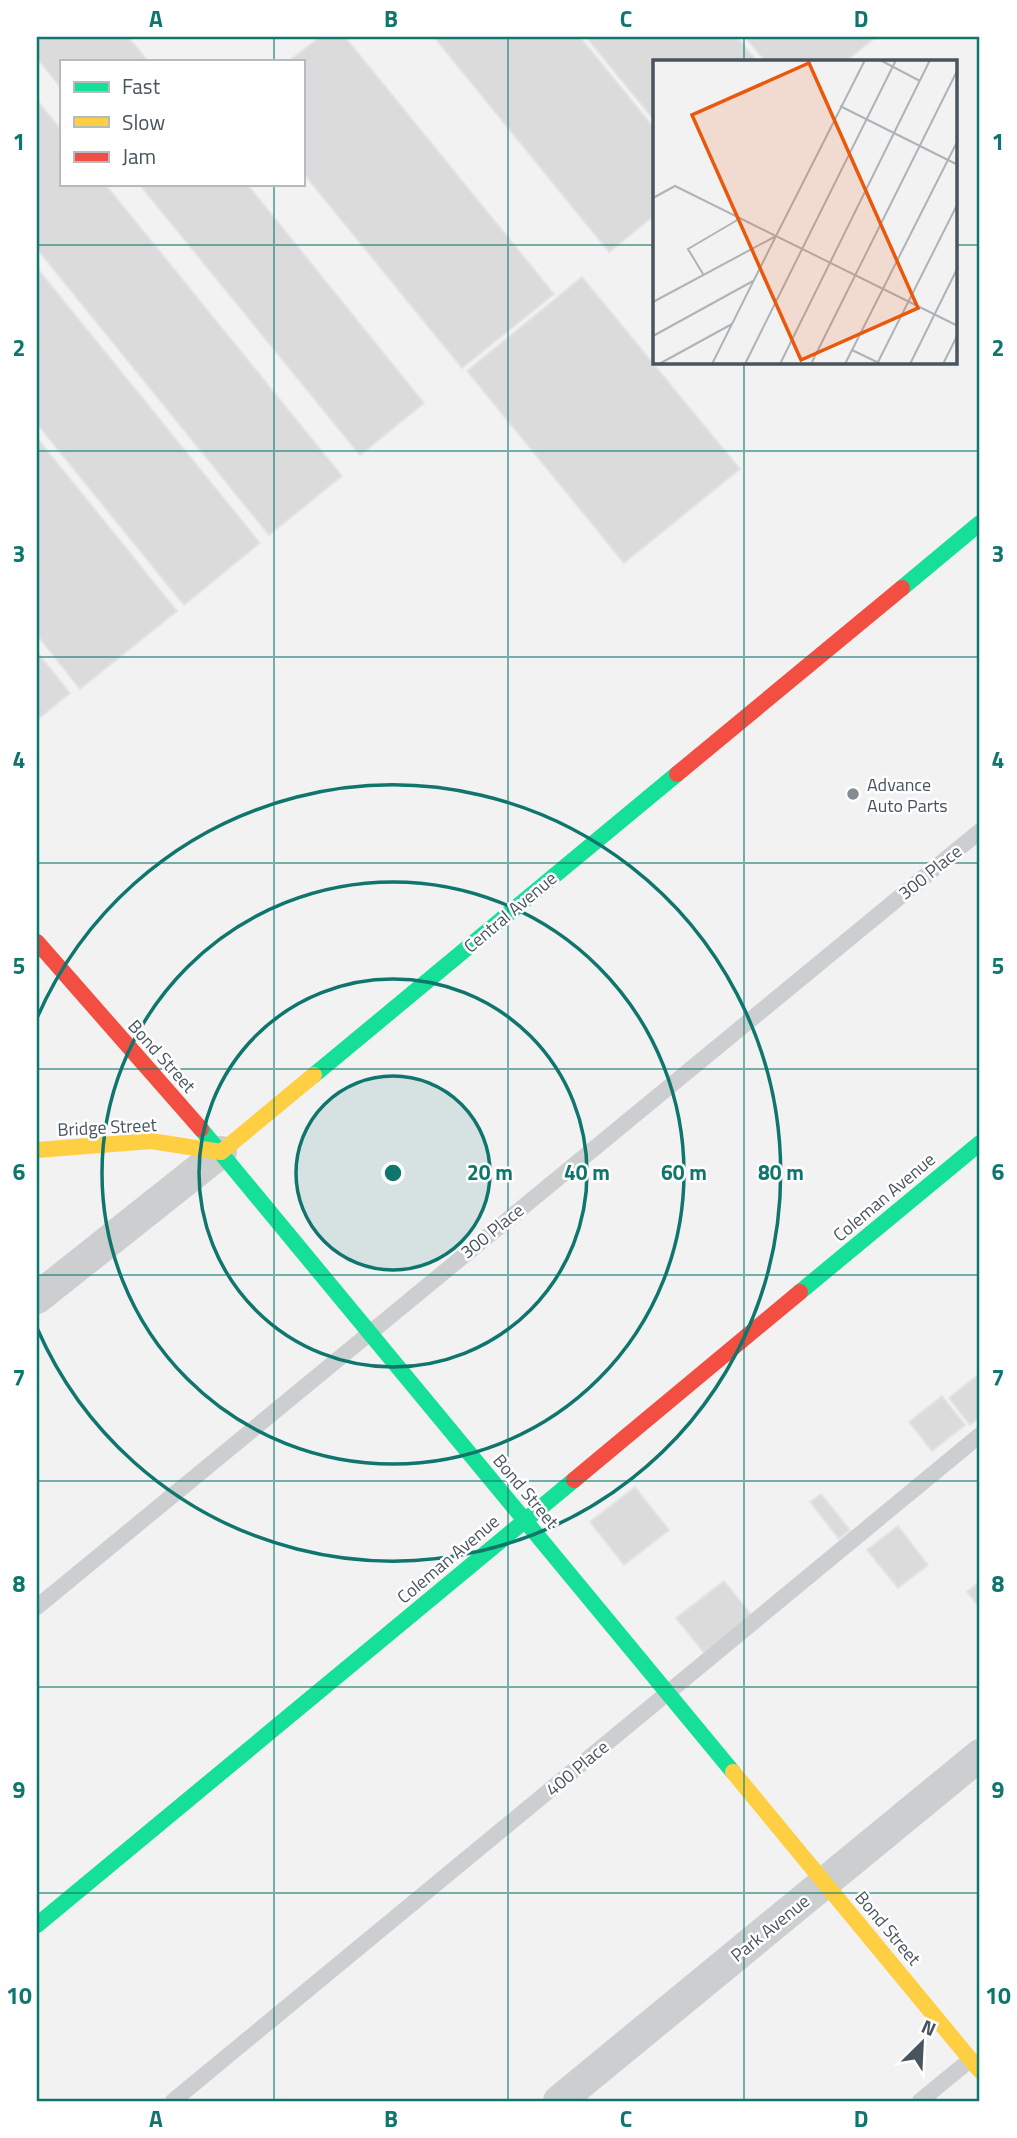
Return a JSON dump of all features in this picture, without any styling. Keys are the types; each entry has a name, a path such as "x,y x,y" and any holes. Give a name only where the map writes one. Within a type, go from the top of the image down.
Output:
{"street":[{"name":"Central Avenue","path":"37,1298 221,1152 980,523"},
{"name":"Bond Street","path":"37,942 221,1152 825,1883 977,2061"},
{"name":"Bridge Street","path":"37,1150 151,1141 221,1152"},
{"name":"Coleman Avenue","path":"37,1925 980,1143"},
{"name":"Park Avenue","path":"559,2101 980,1755"}],"lane":[{"name":"300 Place","path":"37,1607 980,831"},
{"name":"400 Place","path":"173,2101 980,1435"},
{"path":"920,2101 977,2061"}],"building":[{"path":"37,37 128,37 147,60 60,60 60,87 37,58"},
{"path":"320,37 345,37 554,294 462,368 304,174 304,60 290,60"},
{"path":"434,37 580,37 653,127 653,217 609,252"},
{"path":"586,37 737,37 756,60 653,60 653,119"},
{"path":"745,37 876,37 847,60 764,60"},
{"path":"37,100 60,129 60,186 107,186 342,476 269,535 37,249"},
{"path":"141,186 249,186 424,403 360,455"},
{"path":"37,268 260,543 184,605 37,424"},
{"path":"582,277 740,469 624,563 467,371"},
{"path":"37,438 177,611 80,689 37,635"},
{"path":"37,652 70,693 37,720"},
{"path":"980,1373 980,1417 970,1425 949,1398"},
{"path":"942,1396 965,1425 932,1451 909,1422"},
{"path":"635,1487 669,1530 624,1565 590,1522"},
{"path":"821,1494 850,1530 839,1539 810,1502"},
{"path":"898,1526 928,1565 898,1588 867,1550"},
{"path":"724,1581 752,1616 704,1653 676,1618"},
{"path":"980,1581 980,1608 967,1592"}],"traffic: fast":[{"path":"902,588 980,523"},
{"path":"314,1075 677,774"},
{"path":"201,1129 733,1772"},
{"path":"800,1292 980,1143"},
{"path":"37,1925 574,1480"}],"traffic: slow":[{"path":"37,1150 151,1141 221,1152 314,1075"},
{"path":"733,1772 980,2071"}],"traffic: jam":[{"path":"677,774 902,588"},
{"path":"37,942 201,1129"},
{"path":"574,1480 800,1292"}],"place":[{"name":"Advance Auto Parts","path":"853,794"}]}
